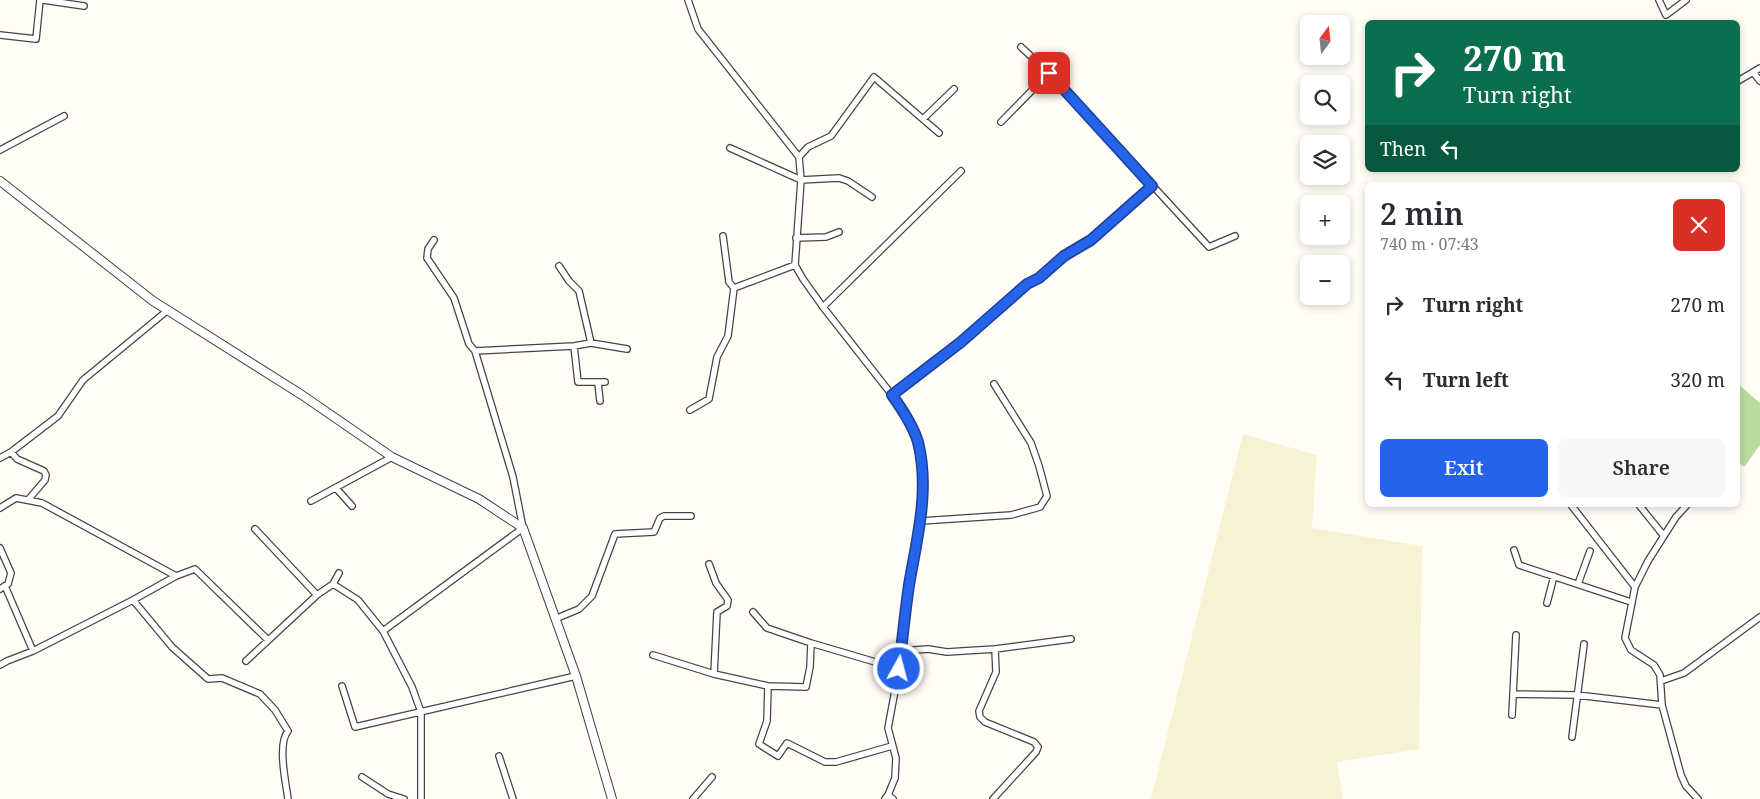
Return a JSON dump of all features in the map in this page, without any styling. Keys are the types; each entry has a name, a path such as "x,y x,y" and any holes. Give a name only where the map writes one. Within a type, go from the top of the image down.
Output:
{"street":[{"path":"0,35 36,39 42,0 84,6"},
{"path":"688,0 698,29 786,138 799,157 801,180 795,265 823,307 906,414 917,441 923,482 921,521 909,586 899,669 888,728 896,758 895,778 889,798"},
{"path":"1659,0 1666,15 1686,0"},
{"path":"1021,47 1049,73 1209,248 1234,236"},
{"path":"1740,80 1760,68"},
{"path":"1752,72 1760,81"},
{"path":"1001,122 1049,73"},
{"path":"799,157 808,147 830,136 874,76 939,133"},
{"path":"923,119 954,89"},
{"path":"0,150 64,116"},
{"path":"730,148 801,180 839,178 872,198"},
{"path":"823,307 961,171"},
{"path":"0,181 153,301 302,395 392,456 480,499 523,528"},
{"path":"892,395 961,342 1027,284 1039,278 1064,256 1091,240 1152,186"},
{"path":"796,238 826,237 839,232"},
{"path":"690,410 709,399 717,357 728,336 734,288 729,282 723,236"},
{"path":"434,240 428,249 427,258 454,298 469,344 475,351 513,477 523,528 576,676 612,799"},
{"path":"734,288 795,265"},
{"path":"559,266 569,281 579,291 591,343"},
{"path":"0,458 58,416 83,380 168,310"},
{"path":"475,351 574,346 591,343 627,349"},
{"path":"574,346 578,382 602,382 600,402"},
{"path":"921,521 1011,515 1040,507 1047,496 1040,466 1031,442 994,384"},
{"path":"10,452 17,459 44,472 46,475 45,480 28,500"},
{"path":"311,501 392,456"},
{"path":"336,488 352,506"},
{"path":"0,508 16,498 42,503 176,576"},
{"path":"1573,507 1635,587"},
{"path":"1641,507 1664,536"},
{"path":"1684,507 1648,561 1635,587 1625,638 1631,650 1658,669 1661,681 1662,705 1681,775 1686,786 1698,799"},
{"path":"556,619 579,609 592,596 616,534 654,532 660,518 664,516 691,516"},
{"path":"383,631 523,528"},
{"path":"255,529 317,595"},
{"path":"0,548 12,573 8,584 2,588 33,651"},
{"path":"1514,550 1519,565 1631,602"},
{"path":"1578,584 1590,551"},
{"path":"709,564 716,583 728,600 727,606 717,612 714,674"},
{"path":"0,665 33,651 176,576 195,569 268,640"},
{"path":"246,660 317,595 333,584 339,573"},
{"path":"1547,604 1554,576"},
{"path":"333,584 358,600 383,631 412,687 420,712 421,799"},
{"path":"133,600 172,647 208,679 222,678 260,694 275,710 288,731 284,735 283,766 288,799"},
{"path":"753,612 767,628 810,644 899,669"},
{"path":"1661,681 1684,673 1760,618"},
{"path":"1512,715 1516,635"},
{"path":"901,651 928,648 947,652 995,649 1071,640"},
{"path":"652,655 714,674 768,686 806,687 810,667 810,644"},
{"path":"1572,737 1584,644"},
{"path":"992,799 1036,752 1038,747 1034,742 985,722 980,717 979,711 996,672 995,649"},
{"path":"342,686 355,727 576,676"},
{"path":"768,686 767,721 759,744 778,756 787,744 824,762 836,762 892,746"},
{"path":"1514,694 1578,695 1662,705"},
{"path":"499,756 513,799"},
{"path":"362,777 388,794 404,799"},
{"path":"693,799 712,777"}],"shaded area":[{"path":"1243,434 1317,455 1312,528 1422,546 1419,749 1337,762 1343,799 1151,799"}],"green space":[{"path":"1740,386 1760,403 1760,445 1744,467 1740,464"}],"route":[{"path":"899,669 909,586 921,521 923,482 917,441 906,414 892,395 961,342 1027,284 1039,278 1064,256 1091,240 1152,186 1049,73"}]}
